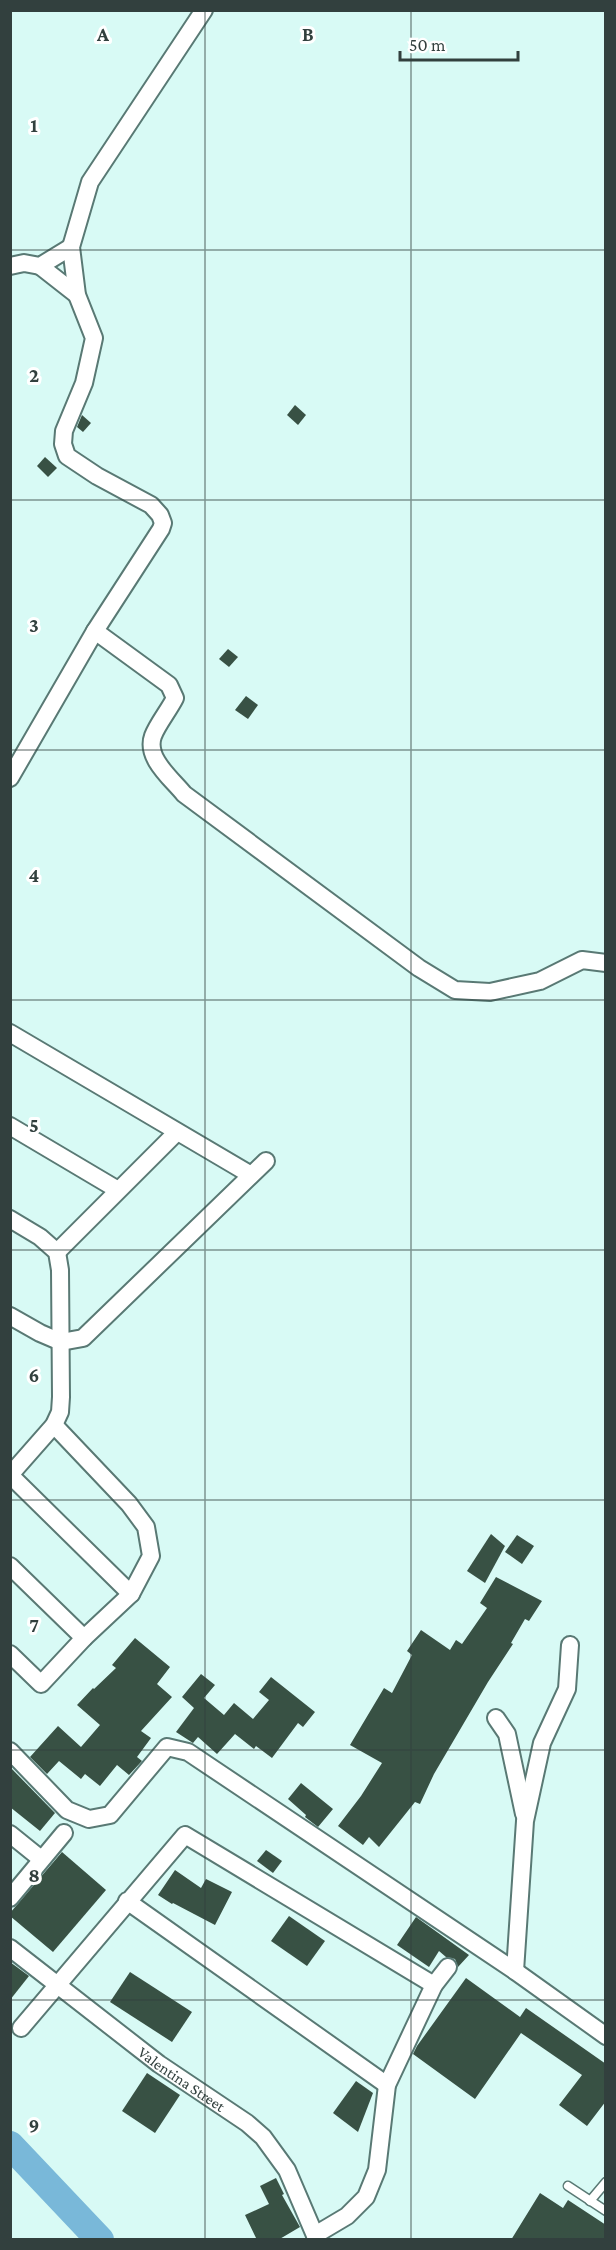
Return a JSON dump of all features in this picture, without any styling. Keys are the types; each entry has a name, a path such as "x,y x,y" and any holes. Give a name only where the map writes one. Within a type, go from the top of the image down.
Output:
{"street":[{"path":"10,778 95,631 163,523 160,515 151,505 97,476 67,456 63,444 64,430 84,383 94,338 77,295 71,247 90,182 204,10"},
{"path":"40,266 71,247"},
{"path":"10,266 24,263 40,266 77,295"},
{"path":"95,631 169,685 175,698 153,736 152,748 157,762 184,794 419,968 455,990 490,992 540,981 582,960 606,963"},
{"path":"10,1033 251,1175"},
{"path":"10,1126 118,1190"},
{"path":"57,1252 177,1132"},
{"path":"10,1316 61,1342 82,1338 266,1161"},
{"path":"10,1219 40,1237 57,1252 60,1270 62,1397 60,1412 54,1425 10,1475 131,1594"},
{"path":"10,1654 41,1684 84,1638 131,1594 151,1556 146,1527 129,1503 54,1425"},
{"path":"10,1566 84,1638"},
{"path":"515,1971 525,1821 542,1743 567,1689 570,1645"},
{"path":"496,1718 507,1734 525,1821"},
{"path":"10,1751 67,1810 89,1819 110,1815 167,1746 188,1752 515,1971 606,2036"},
{"path":"10,1898 64,1833"},
{"path":"10,1834 41,1859"},
{"path":"21,2028 185,1835 434,1985"},
{"path":"127,1901 387,2085"},
{"name":"Valentina Street","path":"10,1948 159,2064 247,2123 263,2137 287,2170 316,2237"},
{"path":"316,2237 347,2216 366,2197 377,2170 387,2085 434,1985 448,1966"}],"lane":[{"path":"590,2201 606,2182"},
{"path":"568,2186 606,2211"}],"building":[{"path":"295,405 306,415 298,425 287,415"},
{"path":"82,415 91,423 83,432 77,427"},
{"path":"45,457 57,468 48,477 37,466"},
{"path":"228,649 238,657 229,667 219,659"},
{"path":"246,696 258,705 248,719 235,710"},
{"path":"491,1534 505,1546 485,1583 467,1571"},
{"path":"517,1535 534,1546 522,1564 505,1552"},
{"path":"496,1577 542,1601 529,1621 525,1619 511,1643 513,1644 434,1774 420,1804 415,1802 379,1847 369,1837 363,1845 338,1826 382,1763 350,1745 384,1688 392,1693 412,1655 407,1651 421,1630 450,1650 456,1640 462,1644 487,1608 480,1603"},
{"path":"135,1638 170,1667 157,1684 172,1697 141,1731 151,1738 137,1757 142,1761 129,1775 117,1765 100,1786 85,1774 81,1779 59,1761 47,1774 30,1757 58,1726 81,1747 100,1725 77,1705 116,1668 112,1665"},
{"path":"201,1674 215,1685 204,1698 224,1715 234,1703 253,1719 269,1700 259,1692 271,1677 315,1712 303,1727 298,1723 272,1758 256,1746 254,1749 235,1734 217,1754 198,1737 193,1743 176,1732 194,1708 182,1697"},
{"path":"10,1767 55,1813 40,1831 10,1807"},
{"path":"301,1783 333,1809 318,1827 288,1799"},
{"path":"266,1850 282,1861 273,1873 257,1861"},
{"path":"62,1852 106,1890 53,1952 10,1916 10,1913"},
{"path":"175,1870 201,1888 206,1879 232,1892 215,1925 158,1895"},
{"path":"289,1916 325,1941 307,1966 271,1941"},
{"path":"416,1917 469,1955 458,1967 455,1959 446,1957 439,1951 429,1967 397,1945"},
{"path":"10,1962 29,1976 10,2000"},
{"path":"130,1972 192,2012 172,2042 110,2002"},
{"path":"466,1978 520,2017 526,2008 606,2064 606,2101 587,2126 559,2105 582,2075 521,2033 475,2099 413,2054"},
{"path":"147,2073 180,2095 155,2133 122,2111"},
{"path":"356,2081 373,2093 358,2132 333,2113"},
{"path":"276,2178 284,2194 282,2195 300,2227 278,2240 257,2240 245,2215 269,2204 260,2186"},
{"path":"540,2193 563,2208 568,2200 606,2225 606,2240 511,2240"}],"waterway":[{"path":"10,2145 100,2240"}]}
